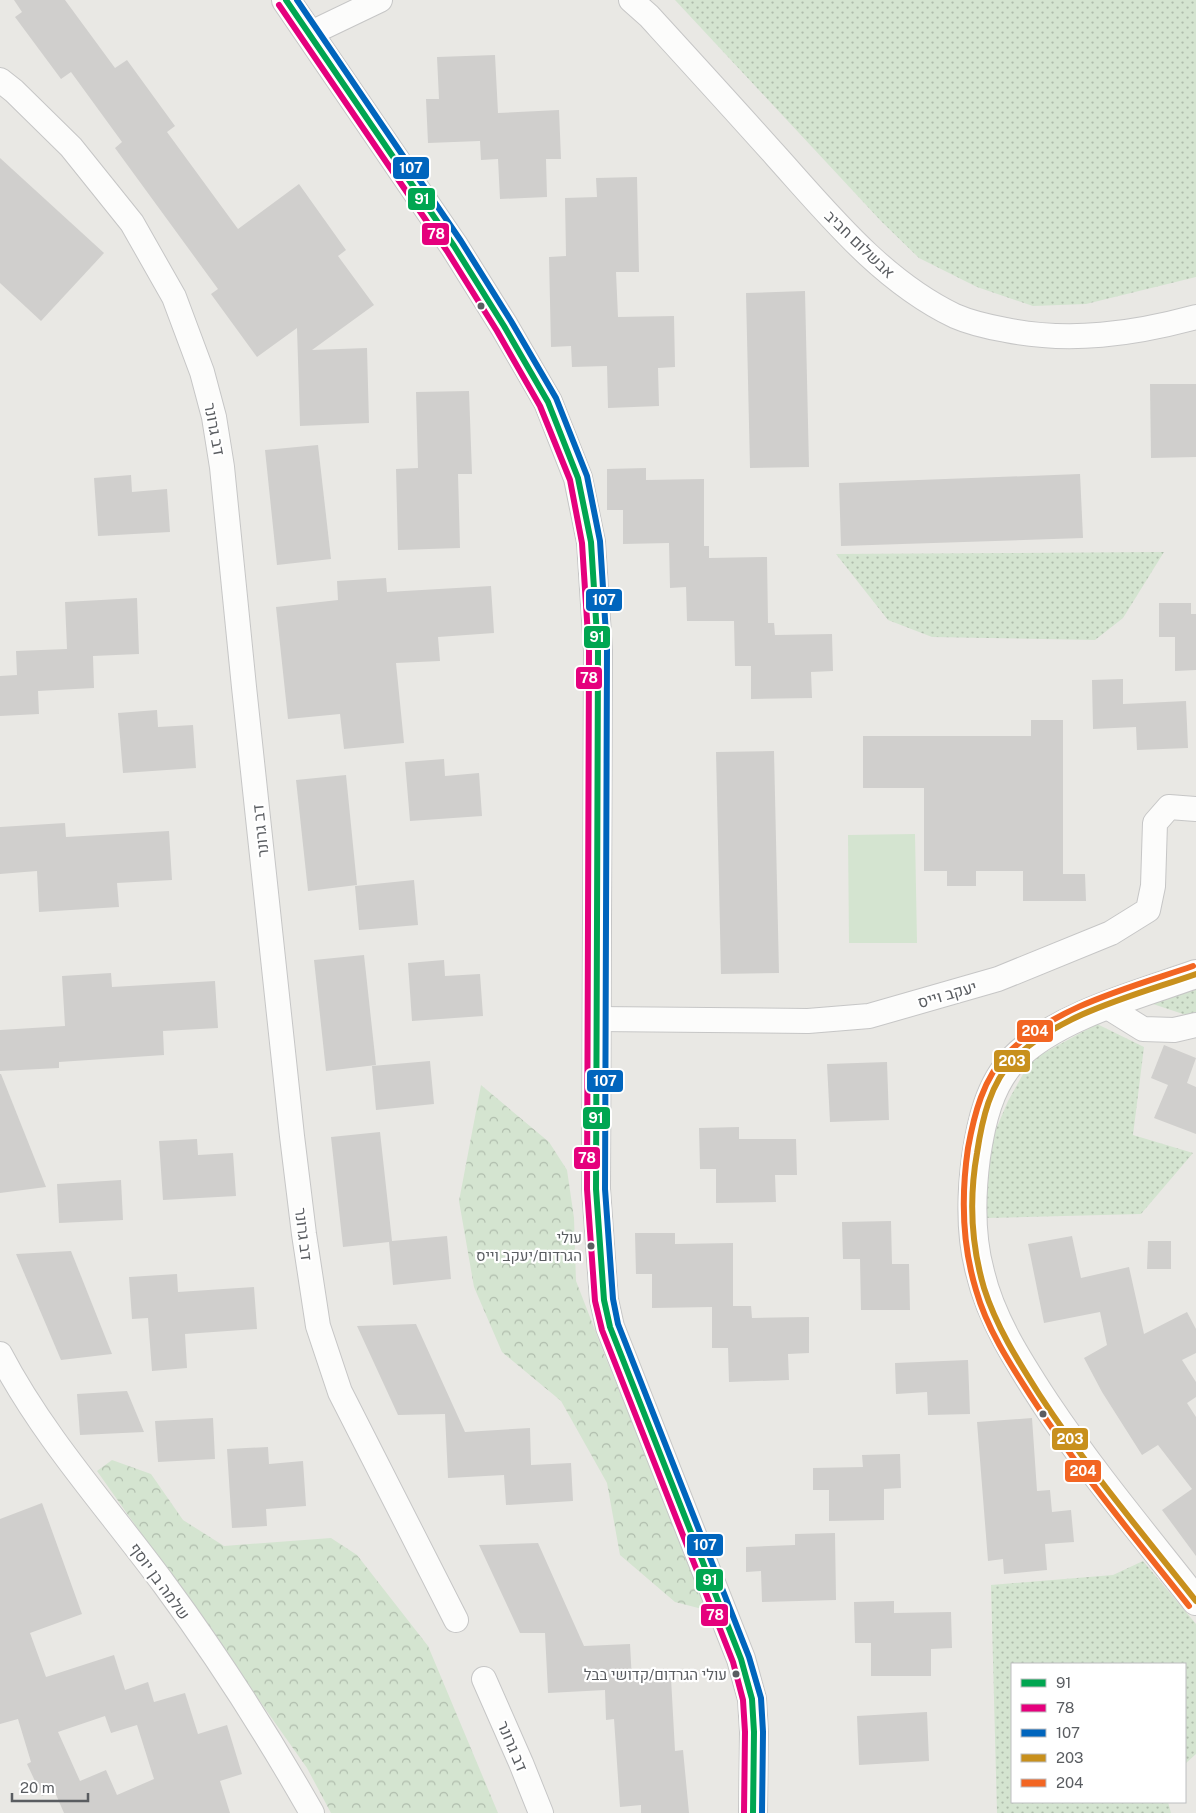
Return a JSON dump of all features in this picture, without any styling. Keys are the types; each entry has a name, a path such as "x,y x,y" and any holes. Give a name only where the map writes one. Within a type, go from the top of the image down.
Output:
{"street":[{"path":"286,0 454,246 504,326 548,402 578,478 590,542 598,651 596,1189 604,1300 610,1327 741,1659 752,1699 754,1723 753,1813"},
{"path":"309,34 380,0"},
{"name":"אבשלום חביב","path":"631,0 655,23 832,218 889,275 956,316 988,327 1024,334 1054,337 1089,337 1131,332 1196,317"},
{"name":"דב גרונר","path":"0,80 14,91 71,147 132,223 174,297 202,372 214,417 222,467 291,1127 304,1234 318,1326 340,1392 456,1620"},
{"name":"יעקב וייס","path":"597,1020 808,1021 870,1016 998,979 1111,933 1148,910 1153,886 1155,823 1169,807 1196,809"},
{"path":"1196,974 1087,1013 1030,1045 1013,1060 996,1086 985,1111 972,1186 973,1232 980,1272 992,1309 1008,1341 1030,1379 1076,1448 1196,1601"},
{"path":"1106,1006 1143,1029 1174,1030 1196,1026"},
{"name":"שלמה בן יוסף","path":"0,1354 31,1409 64,1457 165,1586 220,1665 284,1764 312,1813"},
{"name":"דב גרונר","path":"484,1679 521,1762 541,1813"}],"green space":[{"path":"675,0 1196,0 1196,277 1086,304 1033,306 977,287 919,258 881,221"},
{"path":"1164,552 1123,618 1095,640 932,637 888,620 836,554"},
{"path":"915,834 917,943 849,943 848,835"},
{"path":"1196,989 1196,1012 1186,1015 1153,1004"},
{"path":"1097,1024 1144,1047 1133,1135 1193,1153 1141,1214 985,1218 986,1153 1008,1101 1031,1060"},
{"path":"481,1085 549,1142 567,1170 574,1218 576,1281 710,1611 675,1602 620,1555 607,1483 561,1401 502,1352 474,1287 459,1201"},
{"path":"112,1460 151,1474 183,1520 224,1546 331,1538 357,1555 428,1646 498,1813 331,1813 307,1768 97,1471"},
{"path":"1143,1561 1196,1624 1196,1754 1186,1763 1186,1663 1011,1663 1011,1803 1168,1803 1171,1813 997,1813 991,1585 1113,1575"}],"building":[{"path":"14,0 65,0 115,68 127,60 175,126 167,132 238,229 299,184 346,250 338,256 374,305 312,350 367,348 369,423 300,426 297,328 257,357 211,294 218,289 115,148 122,142 71,72 61,79 15,17 22,12"},
{"path":"495,55 498,113 559,110 561,159 546,159 547,197 500,199 498,159 481,160 480,141 428,143 426,99 439,99 437,57"},
{"path":"0,158 104,253 41,321 0,283"},
{"path":"637,177 639,272 616,272 618,317 674,316 675,367 658,368 659,406 608,408 607,366 572,367 571,346 551,347 549,257 566,256 565,198 597,197 596,178"},
{"path":"805,291 809,467 750,468 746,293"},
{"path":"1150,384 1196,384 1196,457 1151,458"},
{"path":"469,391 472,474 458,474 460,548 398,550 396,469 418,468 416,392"},
{"path":"318,445 331,559 277,565 265,450"},
{"path":"646,468 646,480 704,479 704,546 709,546 709,558 767,557 768,623 774,623 775,635 832,634 833,671 811,672 812,698 751,699 751,666 735,666 734,621 687,621 686,587 670,588 669,543 623,544 623,510 607,510 607,469"},
{"path":"1080,474 1083,538 841,546 839,483"},
{"path":"131,475 132,492 167,489 170,532 98,536 94,478"},
{"path":"386,578 387,592 491,586 494,633 438,637 440,661 396,663 404,743 344,749 340,714 288,719 276,607 338,600 337,581"},
{"path":"137,598 139,654 93,656 94,688 38,691 39,714 0,716 0,676 17,675 16,651 67,649 65,602"},
{"path":"1159,603 1191,603 1191,614 1196,614 1196,670 1175,671 1175,637 1159,637"},
{"path":"1123,679 1123,704 1186,701 1188,748 1137,750 1136,727 1093,729 1092,680"},
{"path":"157,710 158,727 193,725 196,768 123,773 118,713"},
{"path":"1031,720 1063,720 1063,874 1085,874 1086,901 1023,901 1023,871 976,871 976,886 947,886 947,871 924,871 924,788 863,788 863,736 1031,736"},
{"path":"774,751 779,973 721,974 716,752"},
{"path":"444,759 445,776 479,773 482,816 410,821 405,762"},
{"path":"346,775 357,885 308,891 296,780"},
{"path":"65,823 66,837 169,831 172,880 117,883 119,907 39,912 37,871 0,874 0,827"},
{"path":"414,880 418,925 359,930 355,886"},
{"path":"364,955 376,1065 326,1071 314,960"},
{"path":"444,960 445,976 480,974 483,1016 412,1021 408,963"},
{"path":"111,973 112,987 215,981 218,1028 163,1031 164,1055 59,1062 59,1068 0,1071 0,1030 65,1026 62,976"},
{"path":"1164,1045 1196,1058 1187,1083 1196,1087 1196,1134 1154,1118 1168,1085 1151,1078"},
{"path":"430,1061 434,1104 376,1110 372,1066"},
{"path":"887,1062 889,1120 830,1122 827,1064"},
{"path":"1,1074 46,1187 0,1193"},
{"path":"739,1127 739,1139 796,1139 797,1175 775,1175 776,1202 716,1203 716,1169 700,1169 699,1128"},
{"path":"380,1132 392,1241 447,1236 451,1279 393,1285 389,1242 343,1247 331,1137"},
{"path":"197,1139 198,1155 233,1153 236,1196 163,1200 159,1141"},
{"path":"121,1180 123,1220 59,1223 57,1184"},
{"path":"891,1221 892,1264 909,1264 910,1310 861,1310 860,1259 843,1259 842,1222"},
{"path":"635,1233 675,1233 675,1244 733,1243 733,1306 751,1306 752,1318 809,1317 809,1353 788,1354 789,1380 729,1382 728,1348 712,1348 712,1307 652,1308 652,1274 636,1274"},
{"path":"1072,1236 1081,1278 1129,1267 1144,1334 1187,1312 1196,1329 1196,1353 1182,1360 1196,1382 1196,1397 1187,1403 1196,1417 1196,1556 1162,1510 1192,1489 1158,1445 1142,1455 1102,1392 1084,1358 1107,1345 1100,1312 1044,1323 1028,1244"},
{"path":"1148,1241 1171,1241 1171,1269 1147,1269"},
{"path":"71,1251 112,1354 61,1360 16,1254"},
{"path":"177,1274 178,1292 254,1287 257,1329 185,1334 187,1368 152,1371 148,1318 132,1319 129,1277"},
{"path":"416,1324 465,1432 530,1428 531,1465 571,1463 573,1501 506,1505 504,1475 448,1478 445,1414 398,1415 357,1326"},
{"path":"968,1360 970,1414 928,1415 927,1392 896,1394 895,1363"},
{"path":"127,1391 144,1432 80,1435 77,1394"},
{"path":"213,1418 215,1459 158,1462 155,1421"},
{"path":"1032,1418 1037,1491 1050,1490 1052,1512 1071,1510 1074,1542 1045,1544 1047,1570 1004,1574 1003,1559 988,1561 977,1422"},
{"path":"268,1447 269,1464 303,1461 306,1506 266,1509 267,1526 232,1528 227,1449"},
{"path":"900,1454 901,1488 884,1489 884,1520 829,1521 829,1490 813,1490 813,1468 863,1467 862,1455"},
{"path":"42,1503 82,1614 30,1633 46,1677 114,1655 125,1690 148,1682 154,1702 185,1693 198,1734 227,1725 242,1774 220,1781 230,1813 64,1813 54,1790 42,1796 27,1764 31,1762 18,1719 0,1724 0,1519","holes":["105,1716 111,1733 137,1725 154,1779 117,1795 106,1770 80,1781 58,1732"]},
{"path":"835,1533 836,1600 762,1602 761,1571 746,1572 746,1547 795,1545 795,1534"},
{"path":"538,1543 584,1646 630,1644 632,1681 671,1678 675,1751 683,1750 689,1813 641,1813 641,1805 620,1807 614,1719 606,1720 605,1690 548,1693 545,1633 520,1633 479,1545"},
{"path":"894,1601 894,1613 951,1612 952,1648 931,1649 931,1676 871,1676 871,1643 855,1643 854,1602"},
{"path":"927,1712 929,1761 859,1765 857,1716"}],"transit line":[{"name":"91","path":"286,0 454,246 504,326 548,402 578,478 591,542 598,651 596,1189 604,1300 610,1327 741,1659 752,1699 754,1732 753,1813"},
{"name":"107","path":"297,0 461,241 511,321 556,398 587,476 600,541 607,650 605,1189 613,1299 618,1324 749,1657 761,1698 763,1732 762,1813"},
{"name":"78","path":"279,5 447,251 497,331 540,406 570,480 582,543 589,651 587,1189 595,1301 602,1330 733,1662 743,1700 745,1732 744,1813"},
{"name":"204","path":"1189,1606 1069,1452 1032,1398 1000,1346 986,1319 971,1273 965,1238 964,1184 968,1148 981,1098 992,1074 1008,1053 1027,1037 1071,1010 1120,990 1193,966"},
{"name":"203","path":"1196,974 1124,998 1076,1017 1053,1029 1014,1059 999,1079 988,1103 974,1170 972,1204 976,1255 984,1288 1008,1343 1057,1421 1115,1499 1196,1601"}],"place":[{"name":"עולי הגרדום/יעקב וייס","path":"591,1246"},
{"name":"עולי הגרדום/קדושי בבל","path":"736,1674"}]}
